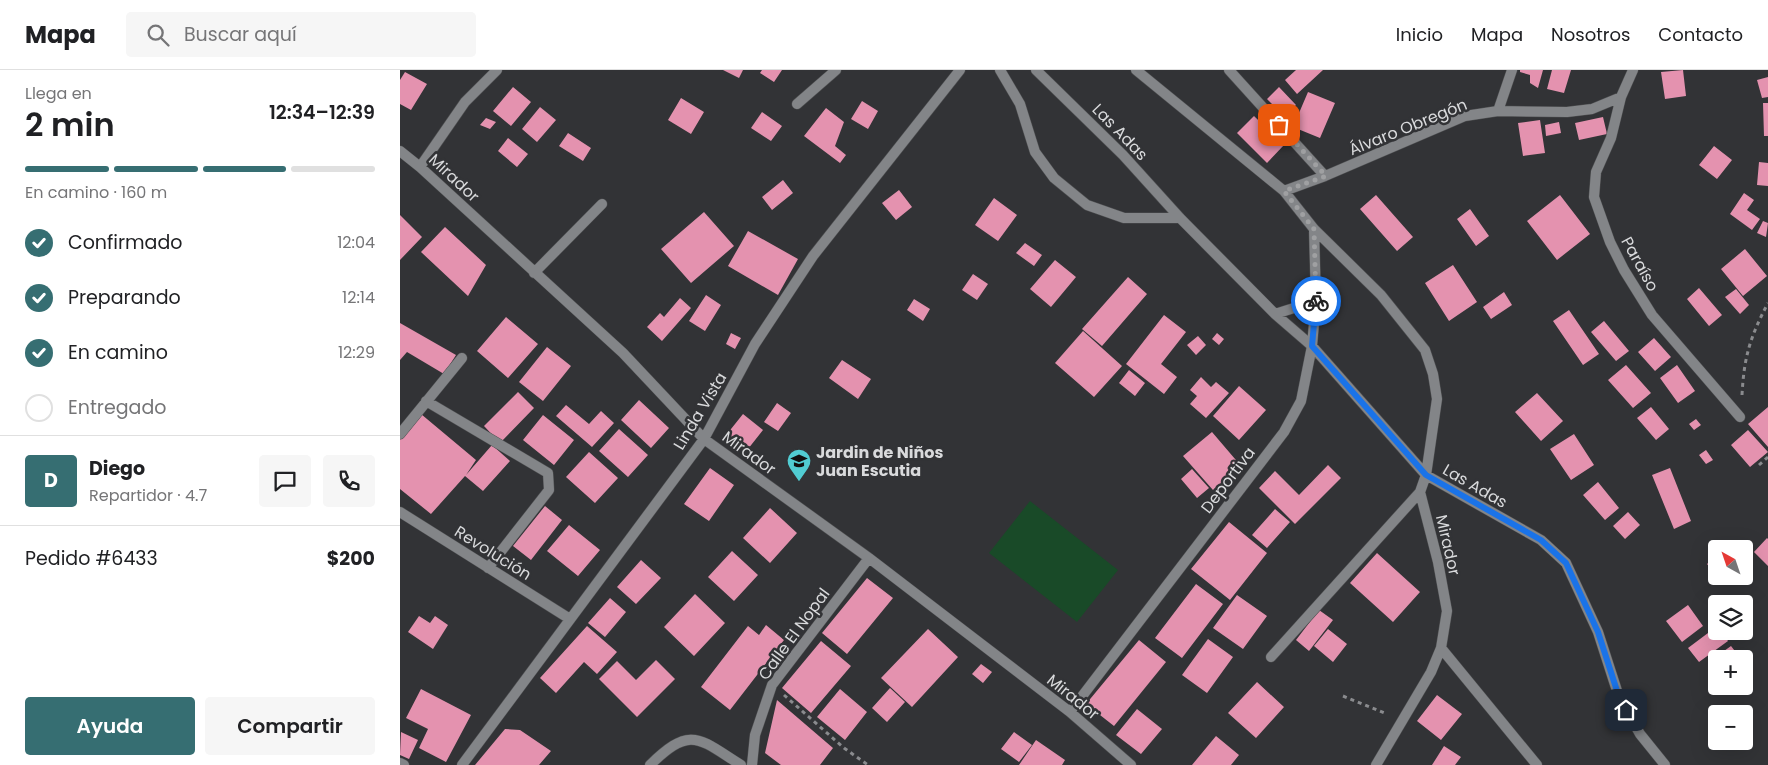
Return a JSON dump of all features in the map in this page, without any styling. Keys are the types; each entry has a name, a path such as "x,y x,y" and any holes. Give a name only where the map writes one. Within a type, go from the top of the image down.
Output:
{"street":[{"path":"420,167 465,102 498,70"},
{"path":"796,104 836,70"},
{"name":"Linda Vista","path":"462,765 704,439 756,344 813,256 960,70"},
{"path":"1000,70 1020,104 1036,152 1054,178 1087,205 1124,218 1180,218"},
{"name":"Las Adas","path":"1036,70 1123,155 1180,218 1275,314 1312,346 1426,475 1541,540 1566,563 1598,632 1619,697 1640,734 1665,765"},
{"path":"1136,70 1284,191 1314,229 1381,295 1425,350 1433,374 1436,399 1426,475 1420,492 1272,657"},
{"path":"1230,70 1326,176"},
{"path":"1498,111 1512,70"},
{"path":"1621,97 1633,70"},
{"name":"Álvaro Obregón","path":"1284,191 1326,176 1465,116 1498,111 1567,112 1592,109 1621,97"},
{"name":"Paraíso","path":"1621,97 1611,138 1596,172 1594,198 1610,242 1624,270 1652,315 1740,418"},
{"name":"Mirador","path":"400,151 420,167 623,353 704,439 869,558 1070,712 1131,765"},
{"path":"534,273 602,204"},
{"name":"Deportiva","path":"1070,712 1284,432 1301,401 1312,346 1316,301 1314,229"},
{"path":"1275,314 1316,301"},
{"path":"400,434 462,358"},
{"path":"426,401 548,473 549,490 488,568"},
{"name":"Mirador","path":"1376,765 1431,672 1441,648 1447,611 1438,562 1420,492"},
{"name":"Revolución","path":"400,512 570,618"},
{"name":"Calle El Nopal","path":"752,765 755,735 772,685 869,558"},
{"path":"1441,648 1538,765"},
{"path":"650,765 679,740 692,738 703,741 741,765"},
{"path":"400,763 404,765"}],"path":[{"path":"1740,418 1744,364 1753,331 1768,303"},
{"path":"1759,465 1768,457"},
{"path":"772,685 844,748 868,765"},
{"path":"1343,696 1404,720"}],"green space":[{"path":"1030,501 1118,570 1077,622 989,553"}],"building":[{"path":"723,70 743,70 739,78"},
{"path":"762,70 782,70 774,82 760,73"},
{"path":"1296,70 1323,70 1297,94 1285,80"},
{"path":"1520,70 1543,70 1538,88 1530,83 1530,75 1520,72"},
{"path":"1552,70 1571,70 1564,93 1547,89"},
{"path":"1683,70 1686,96 1665,99 1661,72"},
{"path":"405,72 427,84 411,110 400,104 400,80"},
{"path":"1768,77 1768,97 1762,98 1757,80"},
{"path":"513,87 531,102 511,126 493,111"},
{"path":"1279,87 1296,105 1284,116 1267,99"},
{"path":"1308,92 1335,103 1320,138 1293,127"},
{"path":"681,98 704,112 691,134 668,120"},
{"path":"862,101 878,111 868,129 851,119"},
{"path":"1763,103 1768,103 1768,136 1764,136"},
{"path":"540,107 556,120 537,142 522,129"},
{"path":"826,108 844,122 835,146 846,155 840,163 804,136"},
{"path":"762,112 782,126 771,141 751,128"},
{"path":"1254,116 1284,145 1267,163 1237,133"},
{"path":"1603,117 1607,134 1579,140 1575,123"},
{"path":"486,118 496,122 490,129 480,125"},
{"path":"1540,120 1545,153 1523,156 1518,123"},
{"path":"1559,122 1561,133 1546,136 1545,125"},
{"path":"568,133 591,148 583,161 559,146"},
{"path":"508,138 528,154 517,167 498,151"},
{"path":"1714,146 1732,160 1717,179 1699,165"},
{"path":"1759,162 1768,163 1768,186 1757,185"},
{"path":"783,180 793,193 772,210 762,197"},
{"path":"899,190 912,207 896,220 882,203"},
{"path":"1744,193 1754,200 1747,210 1760,219 1752,230 1730,214"},
{"path":"1376,195 1413,237 1397,251 1360,209"},
{"path":"1560,195 1590,234 1557,260 1527,221"},
{"path":"994,198 1017,215 998,241 975,225"},
{"path":"1470,209 1489,236 1476,246 1457,219"},
{"path":"704,212 734,246 691,283 661,249"},
{"path":"400,215 422,237 400,260"},
{"path":"1763,221 1768,223 1766,237 1757,233"},
{"path":"445,227 486,265 468,296 421,252"},
{"path":"748,231 798,259 778,295 728,266"},
{"path":"1025,243 1042,255 1034,266 1016,253"},
{"path":"1745,249 1767,276 1743,296 1721,269"},
{"path":"1055,260 1076,277 1051,307 1030,289"},
{"path":"1453,265 1477,302 1449,321 1425,283"},
{"path":"973,274 988,284 977,300 962,290"},
{"path":"1128,277 1147,294 1102,346 1082,329"},
{"path":"1699,288 1722,315 1709,326 1687,299"},
{"path":"1736,289 1749,305 1740,314 1725,297"},
{"path":"1504,292 1512,305 1491,319 1483,307"},
{"path":"706,295 721,305 705,331 689,321"},
{"path":"680,298 691,308 662,341 647,327 660,313 664,317"},
{"path":"914,299 930,309 923,321 907,310"},
{"path":"1569,310 1599,354 1583,365 1553,321"},
{"path":"1164,315 1186,332 1161,364 1177,377 1164,394 1126,364"},
{"path":"506,317 538,344 508,378 477,351"},
{"path":"1604,321 1629,351 1616,361 1591,332"},
{"path":"400,323 456,355 444,374 407,352 400,360"},
{"path":"1083,331 1122,366 1094,397 1055,363"},
{"path":"731,333 741,338 735,349 726,344"},
{"path":"1217,333 1224,339 1219,345 1212,339"},
{"path":"1198,336 1206,345 1196,355 1187,345"},
{"path":"1654,338 1671,357 1655,371 1638,352"},
{"path":"547,347 571,366 543,401 519,382"},
{"path":"842,360 871,379 858,399 829,378"},
{"path":"1626,365 1651,393 1633,408 1608,380"},
{"path":"1677,365 1695,391 1678,403 1660,378"},
{"path":"1129,370 1145,383 1135,396 1119,383"},
{"path":"1201,377 1211,387 1216,382 1229,393 1206,418 1190,404 1197,396 1190,390"},
{"path":"1239,386 1266,410 1239,440 1213,416"},
{"path":"518,392 534,408 500,443 484,426"},
{"path":"1537,393 1563,421 1541,441 1515,412"},
{"path":"639,400 669,428 651,448 621,420"},
{"path":"777,403 791,413 778,431 764,422"},
{"path":"566,405 589,424 601,411 614,423 592,447 556,416"},
{"path":"1651,407 1669,429 1656,440 1637,418"},
{"path":"1768,407 1768,447 1748,424"},
{"path":"421,414 476,460 466,475 492,445 510,461 483,491 465,476 431,514 400,489 400,439"},
{"path":"743,414 763,430 748,449 727,434"},
{"path":"543,415 574,440 554,465 523,440"},
{"path":"1696,419 1701,425 1694,430 1689,424"},
{"path":"619,429 648,455 628,477 599,451"},
{"path":"1748,430 1768,452 1750,467 1731,445"},
{"path":"1212,432 1241,466 1213,490 1183,456"},
{"path":"1574,434 1594,465 1571,480 1550,449"},
{"path":"1706,450 1713,460 1706,464 1699,455"},
{"path":"589,452 618,478 595,503 566,477"},
{"path":"1328,465 1341,478 1295,524 1259,488 1275,471 1299,495"},
{"path":"710,468 734,485 709,521 684,504"},
{"path":"1670,468 1691,521 1674,529 1652,475"},
{"path":"1192,469 1209,488 1197,498 1181,479"},
{"path":"1598,482 1619,508 1605,520 1583,495"},
{"path":"545,506 562,520 531,560 513,546"},
{"path":"770,508 797,533 770,563 743,538"},
{"path":"1275,509 1290,522 1267,548 1252,535"},
{"path":"1628,512 1640,525 1625,539 1613,526"},
{"path":"1229,522 1267,553 1230,600 1191,569"},
{"path":"569,525 600,550 578,576 547,551"},
{"path":"1768,539 1768,566 1754,552"},
{"path":"732,551 758,575 734,601 708,577"},
{"path":"1377,553 1420,592 1393,622 1350,583"},
{"path":"641,560 661,578 636,604 617,587"},
{"path":"867,578 893,598 847,654 822,633"},
{"path":"1196,584 1223,604 1182,658 1155,638"},
{"path":"695,594 725,623 694,656 664,627"},
{"path":"1237,595 1267,616 1243,649 1213,628"},
{"path":"610,598 626,612 605,637 588,623"},
{"path":"1688,605 1703,626 1682,642 1666,621"},
{"path":"1319,610 1333,620 1309,651 1296,640"},
{"path":"419,616 430,623 435,616 448,625 433,649 408,632"},
{"path":"766,625 784,640 730,710 701,687 748,626 759,635"},
{"path":"587,626 617,652 597,674 584,662 556,693 540,678"},
{"path":"928,629 958,657 912,707 881,678"},
{"path":"1328,629 1347,644 1333,662 1314,646"},
{"path":"1708,633 1708,640 1728,641 1716,650 1708,650 1708,655 1699,662 1688,648"},
{"path":"1208,639 1233,657 1207,693 1182,675"},
{"path":"1139,640 1166,662 1114,726 1086,704"},
{"path":"821,641 851,666 811,713 782,688"},
{"path":"1731,646 1734,650 1725,650"},
{"path":"656,660 675,679 637,717 599,679 617,661 636,680"},
{"path":"981,664 992,672 983,683 972,674"},
{"path":"1257,682 1284,707 1256,738 1228,713"},
{"path":"890,688 905,702 887,722 872,708"},
{"path":"421,689 471,715 446,762 419,748 428,729 406,718"},
{"path":"840,689 867,712 845,740 817,717"},
{"path":"1437,695 1462,714 1441,740 1417,721"},
{"path":"777,700 833,748 820,765 781,765 765,753"},
{"path":"1137,709 1162,729 1141,754 1116,735"},
{"path":"505,729 520,730 551,751 539,765 475,765"},
{"path":"401,732 418,740 409,759 400,755"},
{"path":"1014,732 1032,745 1019,762 1001,749"},
{"path":"1216,736 1239,755 1231,765 1192,765"},
{"path":"1036,740 1065,760 1062,765 1019,765"},
{"path":"1444,746 1461,757 1455,765 1432,765"}],"way so far":[{"path":"1279,125 1326,176 1284,191 1314,229 1316,301"}],"place":[{"name":"Jardin de Niños Juan Escutia","path":"799,482"}],"route":[{"path":"1316,301 1312,346 1426,475 1541,540 1566,563 1598,632 1619,697 1626,710"}]}
